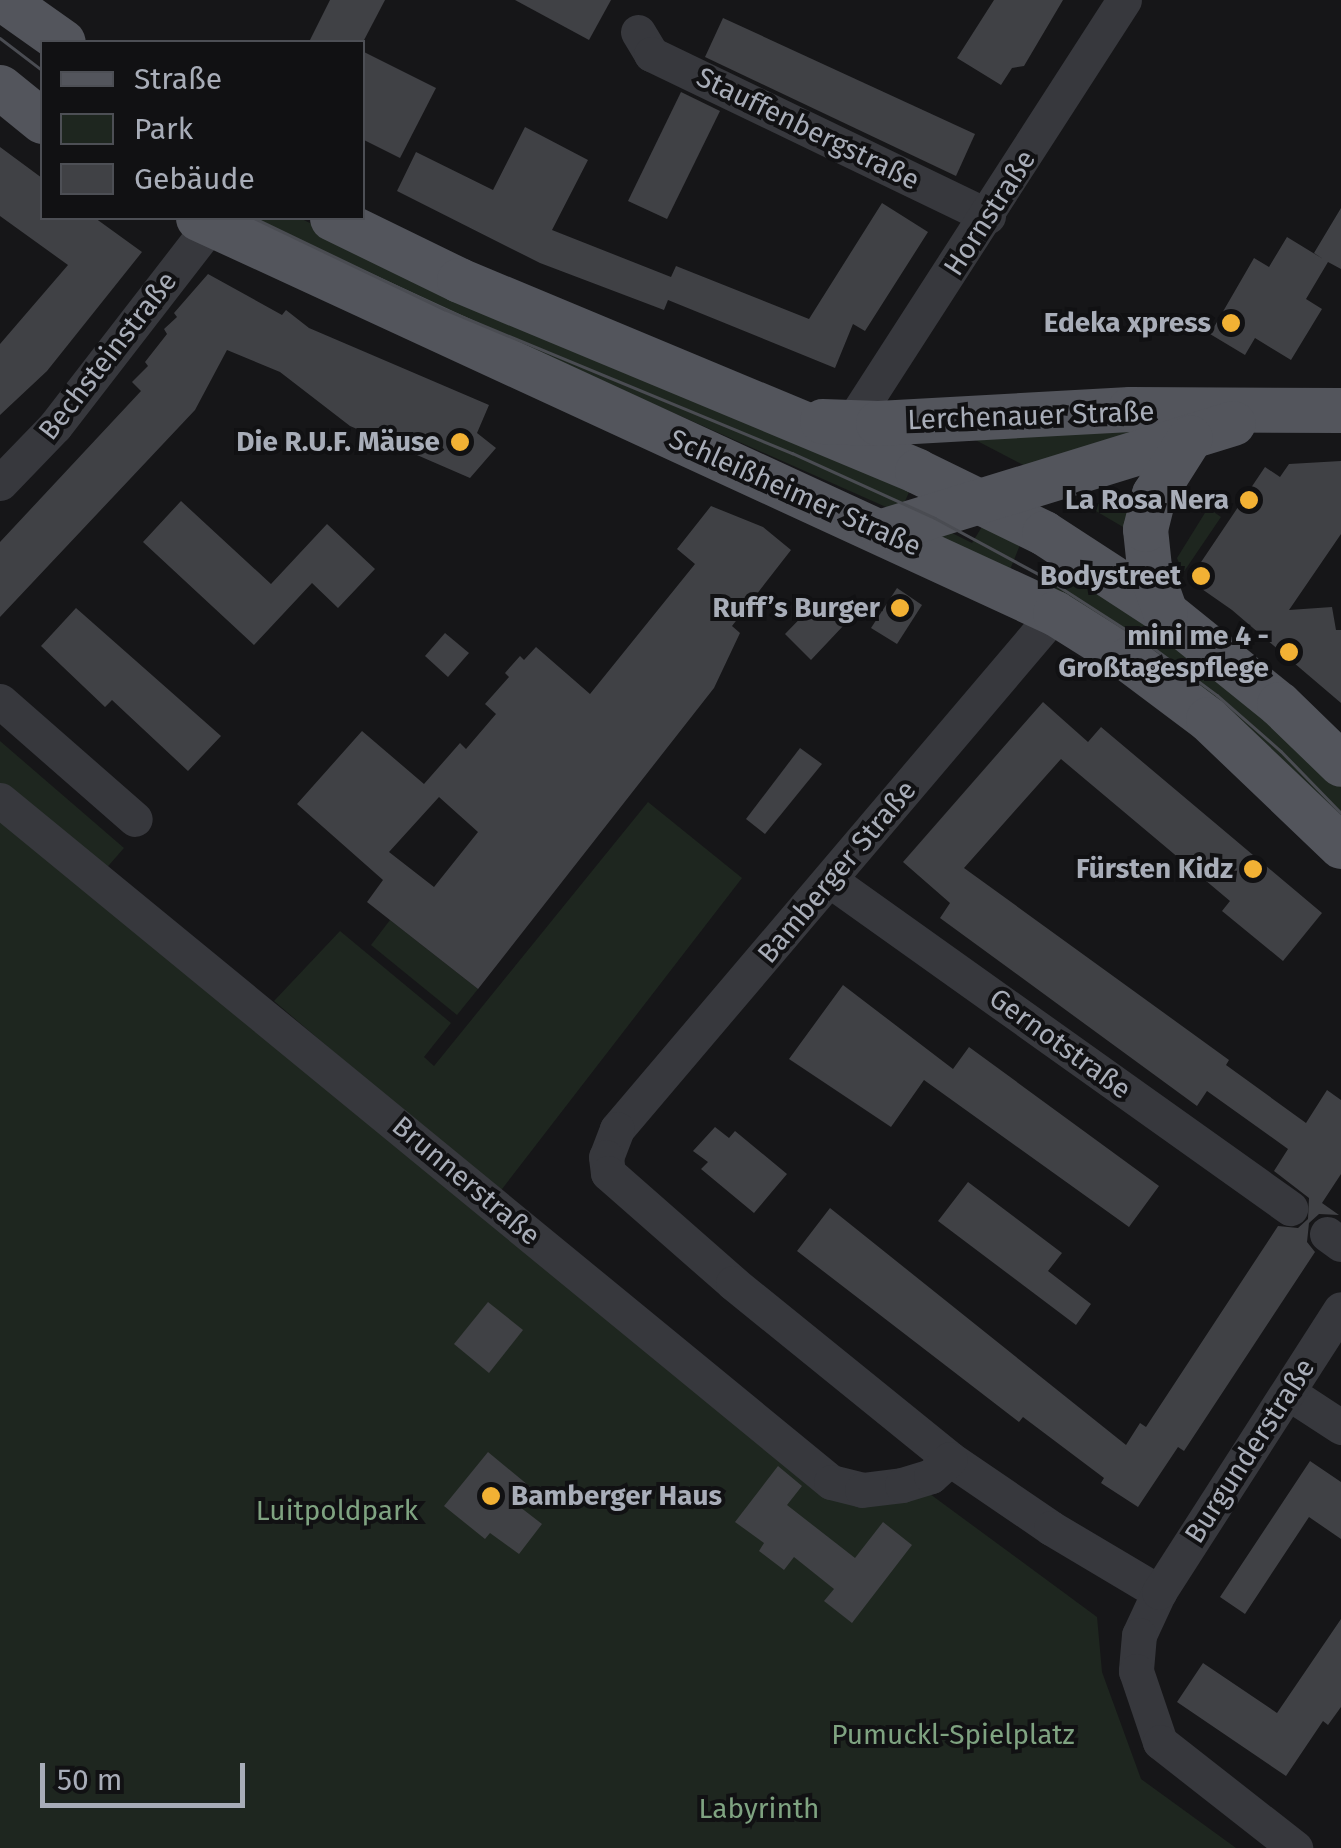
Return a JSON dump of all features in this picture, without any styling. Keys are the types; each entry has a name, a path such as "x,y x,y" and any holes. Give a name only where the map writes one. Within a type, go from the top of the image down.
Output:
{"main road":[{"path":"4,0 60,40"},
{"path":"0,88 40,119"},
{"path":"336,220 459,280 795,419 986,502 1044,533 1164,612 1278,704 1341,764"},
{"name":"Schleißheimer Straße","path":"204,221 1055,614 1128,659 1208,719 1341,846"},
{"name":"Lerchenauer Straße","path":"795,419 852,422 1130,409 1341,410"},
{"name":"Lerchenauer Straße","path":"882,531 986,502 1267,412"},
{"path":"1164,612 1149,567 1145,530 1154,494 1190,437"}],"street":[{"name":"Hornstraße","path":"852,422 1124,0"},
{"name":"Stauffenbergstraße","path":"638,32 652,54 988,216"},
{"name":"Bechsteinstraße","path":"0,483 56,426 204,221"},
{"name":"Bamberger Straße","path":"950,1459 616,1185 608,1173 606,1157 617,1128 1055,614"},
{"path":"0,701 135,819"},
{"name":"Brunnerstraße","path":"0,800 220,976 831,1482 862,1490 902,1485 931,1476 950,1459"},
{"name":"Gernotstraße","path":"831,881 1290,1208"},
{"name":"Burgunderstraße","path":"1158,1592 1341,1309"},
{"path":"1289,1393 1341,1427"},
{"path":"950,1459 1051,1528 1158,1592 1139,1635 1136,1671 1160,1742 1295,1848"}],"green space":[{"path":"239,220 304,220 372,255 910,490 902,508 886,507"},
{"path":"1177,419 1031,469 958,431"},
{"path":"1145,488 1135,534 1089,507"},
{"path":"1208,508 1221,517 1183,573 1177,558"},
{"path":"983,525 1020,545 1007,577 931,536 948,531 972,543"},
{"path":"1058,559 1117,597 1341,784 1341,828 1039,592"},
{"name":"Luitpoldpark","path":"0,741 124,848 95,881 831,1482 930,1494 1097,1617 1102,1672 1141,1779 1236,1848 0,1848"},
{"path":"648,802 742,878 499,1193 274,1001 340,931 451,1023 424,1057 434,1066"},
{"path":"390,920 478,989 457,1015 371,945"}],"building":[{"path":"330,0 385,0 364,40 310,40"},
{"path":"515,0 611,0 589,40"},
{"path":"994,0 1063,0 1024,66 1012,68 1001,85 957,58"},
{"path":"723,18 975,134 956,176 705,57"},
{"path":"365,52 436,88 400,158 365,140"},
{"path":"681,92 720,111 667,219 628,201"},
{"path":"525,127 588,160 552,230 671,277 676,266 809,319 882,203 928,232 865,331 853,324 835,368 668,300 664,310 540,263 397,191 416,152 493,190"},
{"path":"0,147 40,177 40,220 98,220 142,252 47,371 0,415 0,344 68,265 0,216"},
{"path":"1341,208 1341,269 1328,262 1306,299 1322,309 1291,360 1255,338 1245,355 1210,334 1254,258 1269,267 1287,237 1323,259 1314,253"},
{"path":"208,274 282,315 286,310 309,328 489,405 477,433 496,448 470,478 350,426 280,372 227,350 195,410 0,617 0,542 141,391 132,382 148,366 145,362 167,334 164,329 177,317 174,313"},
{"path":"1341,461 1341,534 1289,610 1332,607 1336,630 1341,630 1341,703 1232,610 1189,580 1265,467 1280,477 1289,464"},
{"path":"181,501 271,584 327,524 375,569 338,608 312,583 254,645 143,542"},
{"path":"711,506 763,527 791,550 732,626 740,633 714,688 478,989 367,902 383,880 297,804 362,731 424,784 460,743 466,749 496,714 485,704 509,677 505,673 520,656 524,660 536,647 590,694 695,564 677,549","holes":["439,797 478,832 434,887 389,852"]},
{"path":"897,588 922,605 897,644 871,628"},
{"path":"819,599 824,604 837,602 833,614 844,625 811,660 785,634"},
{"path":"76,608 221,736 188,771 112,700 105,707 41,646"},
{"path":"445,633 469,653 448,677 425,656"},
{"path":"1043,702 1088,742 1101,727 1322,913 1283,961 1222,911 1230,901 1061,759 964,868 1229,1060 1226,1065 1306,1123 1327,1090 1341,1100 1341,1174 1322,1203 1339,1215 1319,1214 1309,1223 1307,1242 1315,1252 1184,1451 1178,1447 1138,1507 1101,1483 1104,1478 1023,1417 1019,1422 797,1251 830,1208 1126,1445 1140,1423 1146,1427 1278,1226 1298,1228 1308,1219 1309,1198 1274,1171 1288,1149 1207,1091 1197,1106 940,918 950,903 903,862"},
{"path":"800,748 822,764 765,834 746,819"},
{"path":"843,985 953,1069 969,1047 1159,1186 1129,1227 924,1080 891,1127 789,1059"},
{"path":"715,1127 729,1138 735,1131 787,1174 754,1213 701,1169 708,1162 693,1151"},
{"path":"968,1182 1062,1253 1048,1271 1091,1304 1076,1325 938,1221"},
{"path":"488,1302 523,1330 489,1373 454,1344"},
{"name":"Bamberger Haus","path":"488,1452 534,1490 520,1507 542,1524 519,1554 490,1533 485,1539 444,1506"},
{"path":"1310,1461 1341,1482 1341,1539 1309,1517 1245,1614 1220,1597"},
{"path":"778,1466 802,1486 787,1505 855,1558 883,1522 912,1545 852,1623 824,1601 834,1589 794,1557 784,1570 759,1551 764,1543 735,1522"},
{"path":"1341,1619 1341,1707 1328,1725 1323,1721 1286,1776 1177,1702 1203,1663 1277,1713"}],"tram line":[{"path":"0,38 40,68"},
{"path":"258,220 444,309 792,453 935,518 1046,578 1147,643 1217,695 1281,751 1341,813"}],"place":[{"name":"Edeka xpress","path":"1231,323"},
{"name":"Die R.U.F. Mäuse","path":"460,442"},
{"name":"La Rosa Nera","path":"1249,500"},
{"name":"Bodystreet","path":"1201,576"},
{"name":"Ruff’s Burger","path":"900,608"},
{"name":"mini me 4 - Großtagespflege","path":"1289,652"},
{"name":"Fürsten Kidz","path":"1253,869"},
{"name":"Bamberger Haus","path":"491,1496"}],"park label":[{"name":"Pumuckl-Spielplatz","path":"953,1735"},
{"name":"Labyrinth","path":"759,1809"}]}
